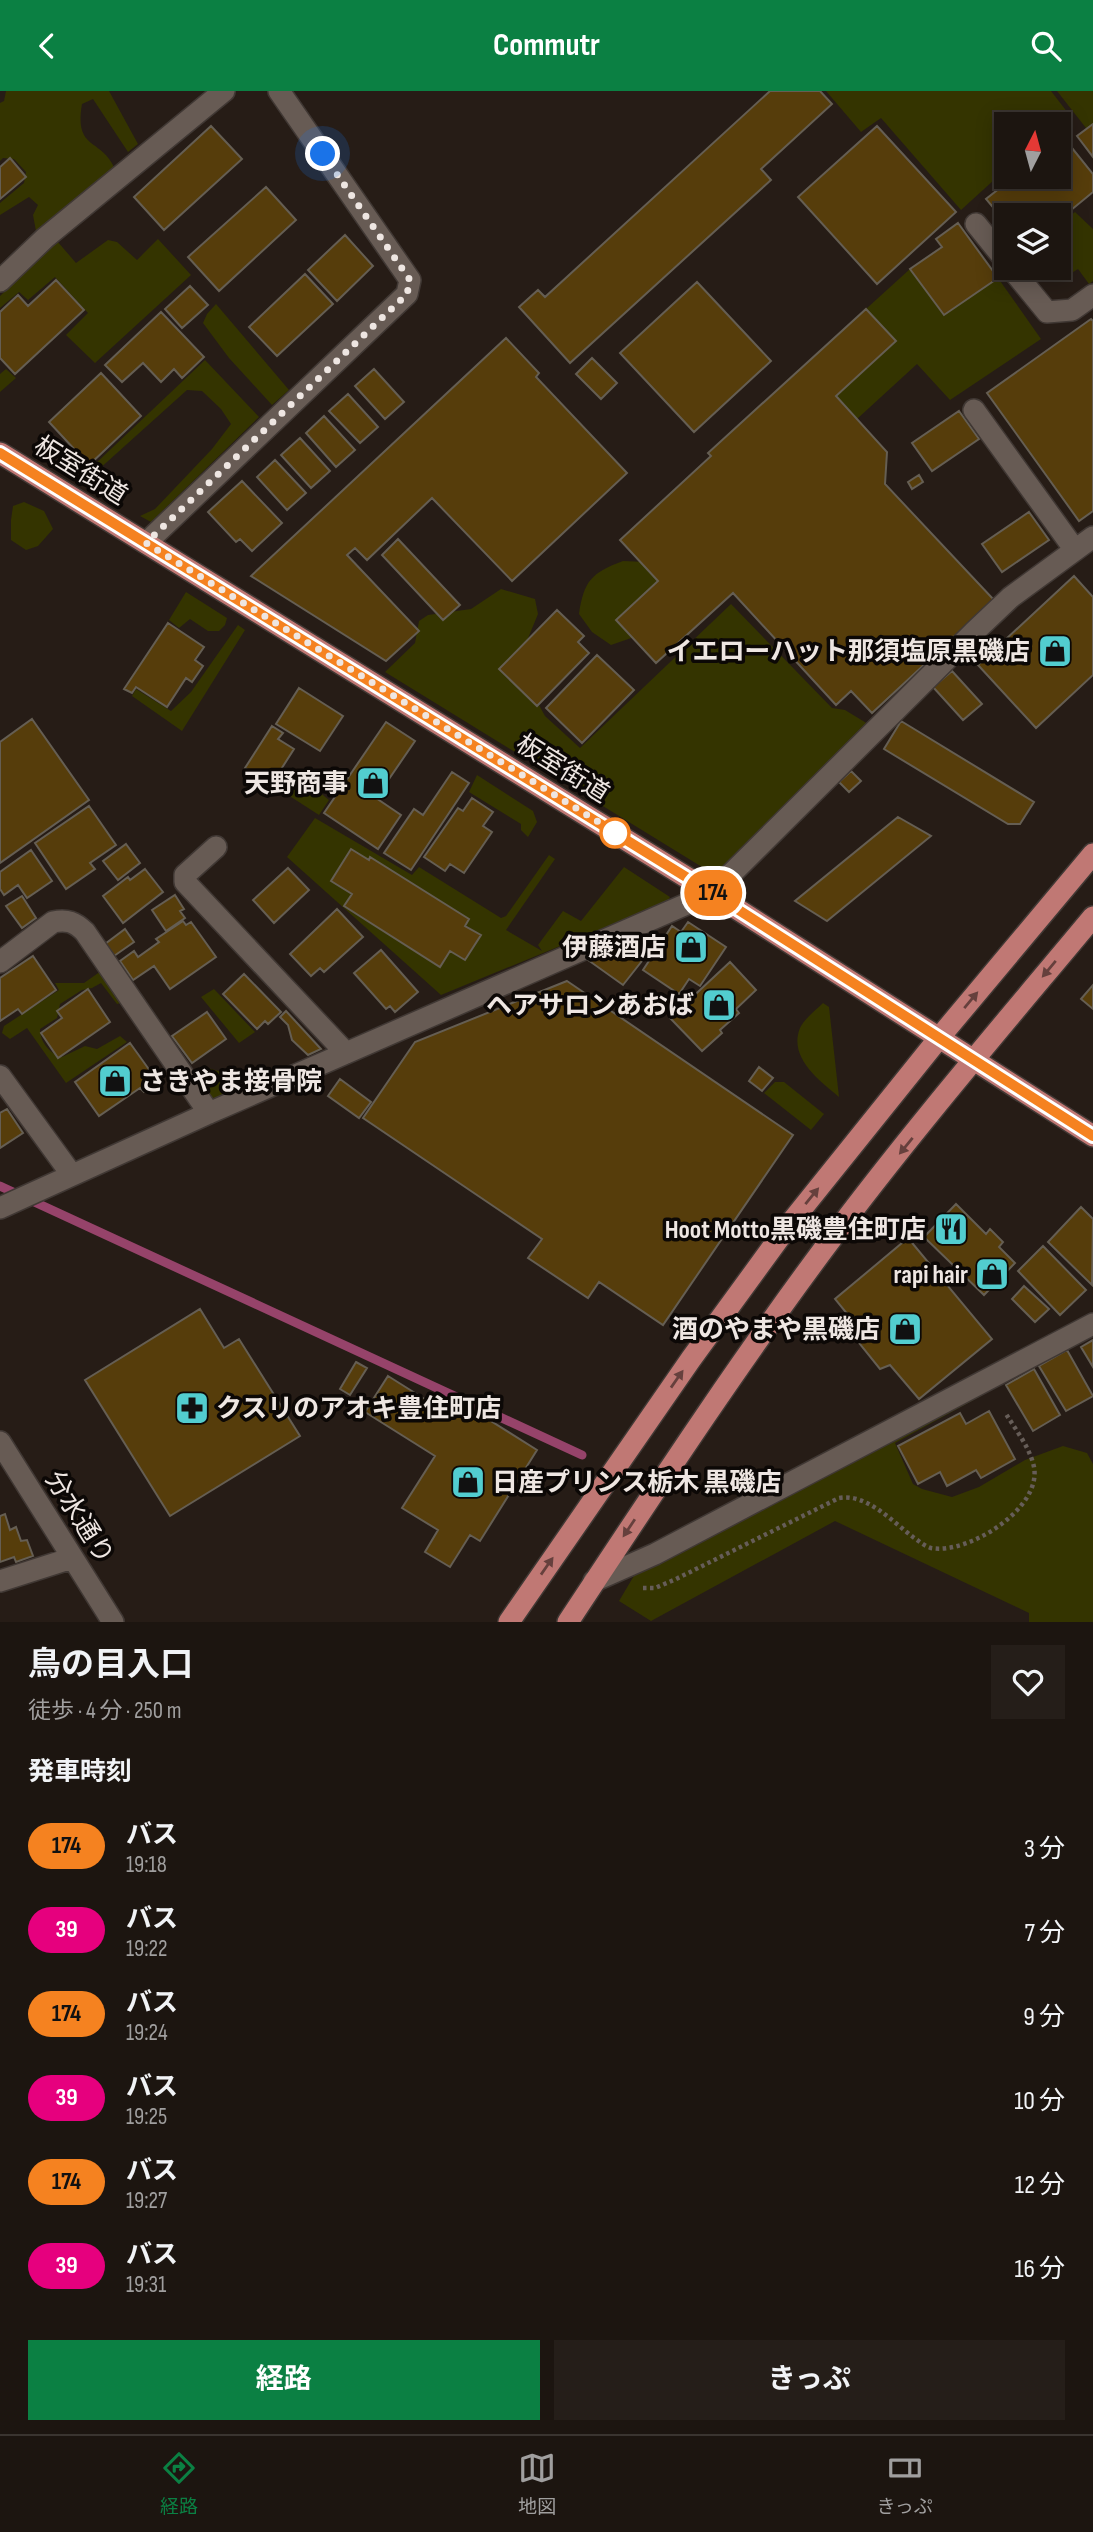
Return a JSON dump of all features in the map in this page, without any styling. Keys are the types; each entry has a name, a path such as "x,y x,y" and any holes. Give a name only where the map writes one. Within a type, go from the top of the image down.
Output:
{"main road":[{"name":"板室街道","path":"0,453 712,893 1093,1136"},
{"path":"509,1622 691,1359 788,1226 939,1038 1093,855"},
{"path":"568,1622 718,1395 804,1276 973,1061 1093,917"}],"street":[{"path":"0,281 45,238 224,91"},
{"path":"146,543 407,294 410,280 279,91"},
{"path":"976,224 994,246"},
{"path":"1022,280 1047,312 1072,310 1093,295"},
{"path":"974,410 1075,550"},
{"path":"0,1208 209,1113 712,893 1011,597 1093,537"},
{"path":"216,847 185,875 185,881 346,1053"},
{"path":"0,961 53,922 64,920 76,923 85,932 209,1113"},
{"path":"0,1076 72,1175"},
{"path":"594,1581 667,1548 1093,1324"},
{"name":"分水通り","path":"0,1442 113,1622"},
{"path":"0,1581 72,1558"}],"path":[{"path":"594,1581 631,1589 655,1588 839,1498 851,1496 865,1501 927,1547 942,1549 959,1546 1007,1521 1021,1508 1033,1486 1034,1468 1028,1451 1006,1414"}],"shaded area":[{"path":"6,91 109,91 138,144 128,152 93,99 82,104 81,119 85,137 102,151 114,167 36,231 33,215 38,205 29,197 0,215 0,203 24,183 26,172 14,159 3,158 0,161 0,103 4,101"},
{"path":"826,91 1051,91 1067,112 994,112 994,180 961,210 881,118 861,132"},
{"path":"1057,91 1093,91 1093,137"},
{"path":"1075,212 1093,229 1093,281 1089,284 1078,269 1071,273 1071,215"},
{"path":"158,239 191,275 95,363 66,335 88,313 55,277 28,300 19,292 0,308 0,296 57,241 76,263 108,240 117,242 137,260"},
{"path":"910,269 944,315 995,280 999,280 1041,339 950,400 917,364 857,419 836,396 895,341 866,309"},
{"path":"216,304 289,390 272,405 229,358 203,323"},
{"path":"205,360 259,417 151,522 140,516 155,509 212,449 231,424 221,409 202,391 187,390 97,471 94,465"},
{"path":"6,369 16,378 0,392 0,374"},
{"path":"24,502 44,511 53,529 38,546 26,550 11,540 13,506"},
{"path":"623,561 647,562 664,589 640,635 611,645 592,632 579,614 583,593 591,580 596,574"},
{"path":"501,589 535,599 538,614 517,665 545,716 580,748 731,604 832,708 845,710 868,724 715,875 385,672 415,643 419,621 428,615 471,609"},
{"path":"186,592 227,618 219,631 208,631 190,619 179,628 169,620"},
{"path":"238,625 245,630 182,731 132,696 136,689 171,711 191,692"},
{"path":"285,769 329,800 319,815 274,786"},
{"path":"477,775 533,811 537,822 528,837 521,830 521,824 469,792"},
{"path":"315,818 412,875 419,867 501,918 506,916 549,855 555,859 506,930 542,951 538,945 563,911 581,921 624,867 670,897 667,902 441,995 287,857","holes":["352,849 369,860 370,858 480,935 450,951 440,967 344,907 352,894 332,881"]},
{"path":"101,971 121,1003 117,1004 101,983 82,990 60,1004 57,1018 40,1029 42,1038 50,1050 62,1057 85,1046 97,1049 120,1036 127,1042 66,1083 27,1028 10,1039 2,1033 4,1026 59,990 55,983 84,983"},
{"path":"214,989 255,1032 239,1043 201,997"},
{"path":"823,1003 829,1007 839,1097 808,1068 798,1049 800,1028"},
{"path":"205,1067 228,1074 239,1089 212,1100 193,1074"},
{"path":"775,1082 784,1082 824,1114 811,1130 764,1093"},
{"path":"976,1391 981,1396 895,1443 913,1484 952,1497 979,1487 1025,1460 1063,1446 1087,1453 1093,1464 1093,1622 1029,1622 1029,1613 835,1521 651,1621 619,1601 635,1574"}],"building":[{"path":"770,91 820,91 832,104 761,169 771,180 570,363 519,307 538,290 545,297"},
{"path":"1093,124 1093,157 1077,136"},
{"path":"211,126 242,159 164,230 134,197"},
{"path":"877,126 956,212 877,284 798,197"},
{"path":"1071,147 1093,174 1093,192 1071,210 1071,203 994,203 994,209 986,199 999,189 1071,189"},
{"path":"10,158 26,177 0,199 0,167"},
{"path":"266,187 296,220 219,291 188,257"},
{"path":"958,223 994,272 995,280 944,315 910,269 942,247 936,239"},
{"path":"345,235 373,266 337,301 308,270"},
{"path":"305,274 333,304 277,356 249,327"},
{"path":"56,280 84,310 15,374 0,358 0,312 18,295 28,306"},
{"path":"697,282 771,361 694,432 620,353"},
{"path":"190,286 208,305 182,328 165,309"},
{"path":"866,309 896,341 836,396 887,452 885,484 994,600 872,713 851,691 836,705 733,593 656,663 616,620 658,581 620,540 711,456 708,453"},
{"path":"161,312 204,357 182,378 174,369 161,382 143,363 122,382 105,365"},
{"path":"1091,319 1093,511 1079,521 987,393"},
{"path":"506,338 539,373 536,377 627,473 512,581 432,498 367,560 355,548 347,555 419,631 386,661 251,576"},
{"path":"592,358 617,383 601,399 576,374"},
{"path":"374,369 404,402 385,419 355,386"},
{"path":"101,373 141,416 89,465 49,422"},
{"path":"348,394 378,427 360,443 329,411"},
{"path":"959,411 979,439 932,471 912,443"},
{"path":"324,416 355,450 336,467 306,433"},
{"path":"300,438 330,471 311,488 281,455"},
{"path":"275,460 306,493 287,510 257,477"},
{"path":"919,475 923,482 912,489 908,482"},
{"path":"242,481 282,523 252,551 240,539 236,542 208,512"},
{"path":"1029,512 1049,540 1002,572 982,544"},
{"path":"398,539 460,605 443,620 382,555"},
{"path":"1074,576 1093,597 1093,675 1036,728 978,665"},
{"path":"557,610 584,636 578,642 589,653 537,706 499,669"},
{"path":"168,623 204,647 195,660 203,666 192,682 186,678 167,707 136,687 132,693 124,689"},
{"path":"597,655 634,690 582,743 546,708"},
{"path":"952,671 982,704 963,720 933,687"},
{"path":"299,688 343,716 320,751 276,724"},
{"path":"32,719 89,800 0,863 0,742"},
{"path":"901,721 1034,802 1020,824 1008,824 884,749"},
{"path":"386,722 415,741 376,798 401,815 378,849 324,813"},
{"path":"272,726 283,733 278,739 294,749 271,785 245,768"},
{"path":"851,771 861,781 849,792 839,782"},
{"path":"452,772 469,783 411,870 384,853 414,809 423,815"},
{"path":"472,798 493,812 483,826 492,832 464,873 450,864 445,871 424,857 458,808 463,811"},
{"path":"89,806 116,845 90,863 95,869 66,889 35,843"},
{"path":"898,817 931,836 827,921 795,901"},
{"path":"126,844 140,863 118,880 103,861"},
{"path":"351,849 369,860 370,857 469,919 465,926 481,935 465,960 450,951 440,967 344,906 352,894 331,881"},
{"path":"31,850 52,881 27,898 18,885 4,895 0,889 0,872"},
{"path":"288,868 309,890 274,923 253,900"},
{"path":"145,869 163,892 123,923 103,896 128,877 130,880"},
{"path":"175,895 184,909 180,911 185,918 166,931 152,910"},
{"path":"22,896 36,918 22,928 6,906"},
{"path":"337,909 363,937 324,972 320,968 311,976 290,954"},
{"path":"183,921 186,925 191,922 216,957 170,989 154,966 133,980 120,961 134,951 138,957 159,942 156,939"},
{"path":"688,922 726,947 700,986 689,979 679,994 643,970 672,926 681,932"},
{"path":"125,929 134,942 114,956 105,944"},
{"path":"630,939 649,952 623,985 588,960"},
{"path":"381,950 418,992 395,1012 390,1006 386,1009 354,973"},
{"path":"33,956 56,990 22,1014 18,1009 0,1021 0,978"},
{"path":"730,962 756,990 736,1009 739,1013 720,1030 722,1033 702,1051 670,1018"},
{"path":"244,974 281,1012 268,1024 265,1021 257,1029 223,994"},
{"path":"567,981 793,1135 663,1325 599,1282 588,1298 528,1258 542,1239 363,1118 415,1042"},
{"path":"1093,985 1093,1009 1081,999"},
{"path":"88,989 110,1022 58,1058 41,1033 62,1018 57,1011"},
{"path":"286,1011 321,1049 308,1055 292,1040 288,1025 280,1017"},
{"path":"207,1012 226,1039 192,1063 172,1036"},
{"path":"130,1043 158,1082 144,1092 140,1088 99,1116 75,1082"},
{"path":"759,1067 773,1078 762,1091 749,1081"},
{"path":"340,1079 371,1102 359,1118 328,1096"},
{"path":"7,1109 23,1133 0,1148 0,1113"},
{"path":"956,1204 986,1234 990,1229 1003,1242 999,1247 1015,1263 984,1295 924,1237"},
{"path":"1081,1207 1093,1219 1092,1285 1048,1242"},
{"path":"908,1238 992,1339 919,1399 890,1365 880,1369 859,1343 866,1337 835,1299"},
{"path":"1043,1246 1086,1290 1060,1315 1018,1271"},
{"path":"1024,1286 1049,1309 1035,1322 1012,1299"},
{"name":"クスリのアオキ豊住町店","path":"200,1309 224,1348 239,1339 300,1436 170,1516 85,1380"},
{"path":"1093,1340 1093,1367 1081,1347"},
{"path":"1067,1350 1093,1396 1066,1411 1039,1366"},
{"path":"356,1362 367,1368 350,1395 340,1389"},
{"path":"1034,1369 1060,1415 1033,1431 1006,1385"},
{"name":"日産プリンス栃木 黒磯店","path":"388,1376 450,1415 459,1401 537,1450 480,1541 470,1535 450,1567 425,1552 438,1530 402,1508 435,1456 365,1412"},
{"path":"989,1411 1015,1459 981,1478 976,1470 947,1486 940,1472 918,1484 898,1446 960,1413 966,1424"},
{"path":"5,1514 10,1530 16,1527 21,1541 27,1540 33,1556 16,1562 14,1557 0,1562 0,1516"}],"waterway":[{"path":"0,1186 582,1455"}],"bus line":[{"name":"174","path":"0,453 712,893 1093,1136"}],"place":[{"name":"イエローハット那須塩原黒磯店","path":"1055,651"},
{"name":"天野商事","path":"373,783"},
{"name":"伊藤酒店","path":"691,947"},
{"name":"ヘアサロンあおば","path":"719,1005"},
{"name":"さきやま接骨院","path":"115,1081"},
{"name":"Hoot Motto黒磯豊住町店","path":"951,1229"},
{"name":"rapi hair","path":"992,1274"},
{"name":"酒のやまや黒磯店","path":"905,1329"},
{"name":"クスリのアオキ豊住町店","path":"192,1408"},
{"name":"日産プリンス栃木 黒磯店","path":"468,1482"}],"route":[{"path":"323,154 410,280 407,294 146,543 618,834 615,833"}]}
